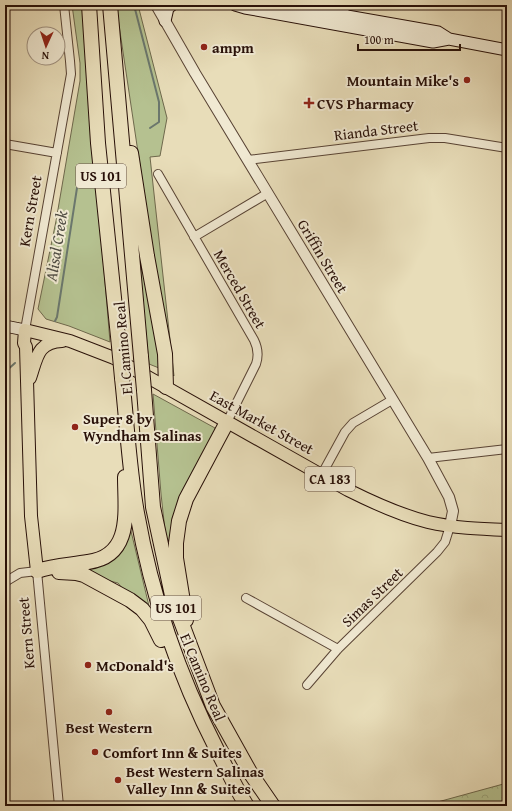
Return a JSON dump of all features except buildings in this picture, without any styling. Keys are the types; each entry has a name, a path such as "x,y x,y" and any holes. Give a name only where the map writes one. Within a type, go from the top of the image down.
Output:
{"highway":[{"name":"El Camino Real","path":"89,5 98,143 122,378 137,512 146,558 163,622 186,684 201,718 247,806"},
{"name":"El Camino Real","path":"110,5 153,507 173,600 213,706 251,774 272,806"},
{"path":"117,89 125,110 147,256 165,354 166,388"},
{"path":"37,571 50,566 90,562 102,559 114,550 122,538 125,524 125,407"},
{"path":"190,646 176,558 178,527 186,499 227,422"},
{"path":"37,571 70,572 84,575 137,605 151,620 173,666 186,684"}],"main road":[{"path":"165,21 168,8 172,5"},
{"path":"235,5 245,8 343,15"},
{"path":"285,5 343,15 433,42 449,39 507,50"},
{"name":"East Market Street","path":"5,326 70,341 114,358 375,504 428,522 465,528 507,530"},
{"name":"Kern Street","path":"25,330 24,343 26,347 31,516 37,571"},
{"path":"27,387 38,353 43,346 52,342 70,341"}],"street":[{"name":"Kern Street","path":"25,330 71,74 64,5"},
{"name":"Griffin Street","path":"156,5 428,458 449,497 453,511 450,526"},
{"name":"Rianda Street","path":"248,160 429,138 445,138 507,148"},
{"path":"5,144 57,153"},
{"name":"Merced Street","path":"158,174 254,340 257,348 258,357 256,364 227,422"},
{"path":"194,237 268,193"},
{"path":"322,474 345,432 353,423 392,400"},
{"path":"428,458 507,449"},
{"name":"Simas Street","path":"307,685 338,649 437,552 445,542 450,526"},
{"name":"Kern Street","path":"37,571 59,806"},
{"path":"5,582 20,573 37,571"},
{"path":"246,598 338,649"}],"green space":[{"path":"72,5 82,5 110,342 46,319 38,309 56,221 80,81 80,63"},
{"path":"116,5 138,5 167,118 160,156 150,157 174,376 171,373"},
{"path":"135,223 161,355 159,368 149,364"},
{"path":"153,394 215,428 215,432 168,558 161,494"},
{"path":"130,527 149,606 147,609 127,594 118,583 106,580 83,570"},
{"path":"507,783 507,806 423,806"}],"waterway":[{"name":"Alisal Creek","path":"134,5 159,102 159,122 150,128"},
{"name":"Alisal Creek","path":"55,321 57,317 79,175"},
{"name":"Alisal Creek","path":"5,372 15,363"}],"place":[{"name":"ampm","path":"204,47"},
{"name":"Mountain Mike's","path":"467,80"},
{"name":"CVS Pharmacy","path":"309,103"},
{"name":"Super 8 by Wyndham Salinas","path":"75,427"},
{"name":"McDonald's","path":"88,665"},
{"name":"Best Western","path":"109,712"},
{"name":"Comfort Inn & Suites","path":"95,752"},
{"name":"Best Western Salinas Valley Inn & Suites","path":"118,780"}]}
